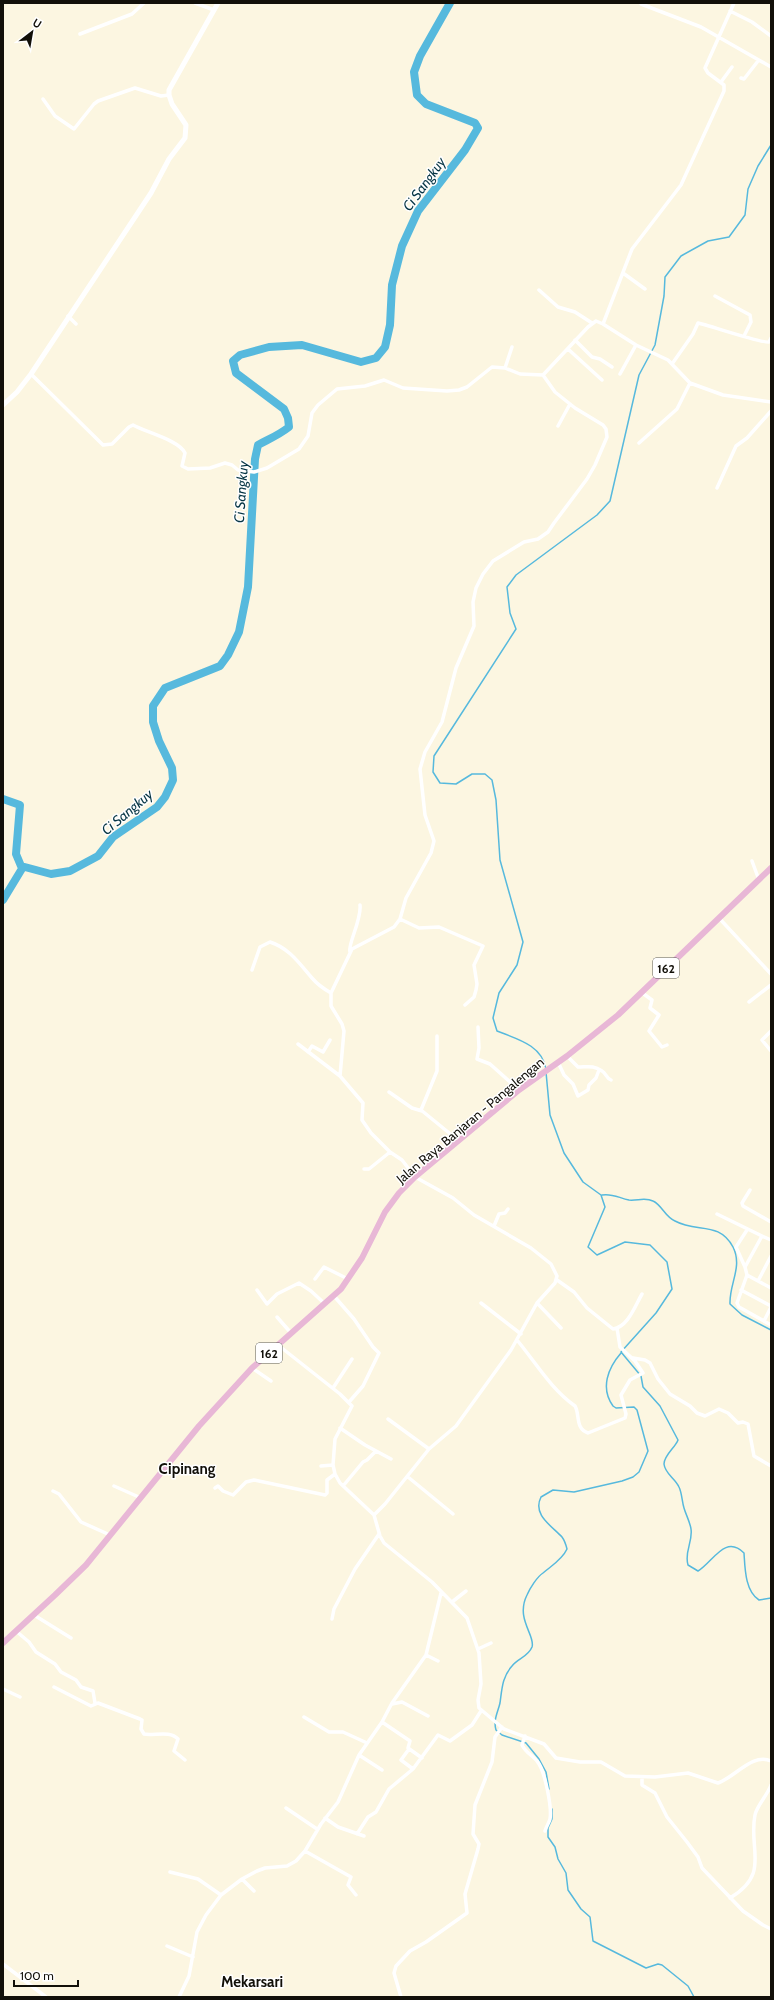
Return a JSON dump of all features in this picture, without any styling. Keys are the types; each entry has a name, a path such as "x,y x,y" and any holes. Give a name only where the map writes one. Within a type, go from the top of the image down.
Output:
{"main road":[{"name":"Jalan Raya Banjaran - Pangalengan","path":"3,1643 86,1565 199,1426 252,1368 290,1333 334,1296 362,1258 385,1212 415,1177 519,1090 567,1056 618,1015 771,868"}],"street":[{"path":"80,34 132,14 144,3"},
{"path":"195,3 214,10"},
{"path":"3,405 17,392 30,374 151,193 169,160 185,138 186,125 168,95 171,84 218,3"},
{"path":"603,324 632,249 652,224 686,176 725,88 721,82 708,73 705,68 734,3"},
{"path":"641,4 684,20 719,36 758,61 770,66 771,61"},
{"path":"730,11 752,22 771,36"},
{"path":"742,78 744,79 747,77 758,61"},
{"path":"721,82 732,67"},
{"path":"43,99 55,116 74,129 98,101 135,88 161,96 168,95"},
{"path":"623,273 645,289"},
{"path":"539,290 558,307 575,312 592,323"},
{"path":"715,296 750,315 751,322 744,336"},
{"path":"68,316 76,324"},
{"path":"30,374 103,445 112,444 128,427 133,425 161,436 181,448 185,453 182,464 185,469 212,468 225,463 232,465 238,470 254,472 267,468 299,449 308,436 312,413 318,405 337,389 365,386 384,380 403,388 453,391 467,387 489,368 506,368 520,374 543,375 575,340 592,323 596,321 672,364 690,383 723,395 771,402"},
{"path":"672,364 693,334 698,323 767,343 771,338"},
{"path":"575,340 592,357 600,359 612,367"},
{"path":"620,374 636,345"},
{"path":"506,368 512,347"},
{"path":"568,349 602,380"},
{"path":"340,1076 344,1031 342,1024 331,1006 331,993 350,952 358,944 392,929 400,919 406,898 433,848 434,841 425,815 420,769 425,752 442,722 456,668 474,626 473,602 476,588 482,574 493,561 514,547 538,538 548,532 587,479 607,437 606,428 603,425 570,404 555,392 543,375"},
{"path":"639,443 677,409 690,383"},
{"path":"558,426 570,404"},
{"path":"717,488 736,446 747,438 771,411"},
{"path":"752,861 759,880"},
{"path":"350,952 349,948 359,922 360,905"},
{"path":"719,918 771,974"},
{"path":"400,919 419,928 441,927 483,946 474,965 477,984 474,997 465,1005"},
{"path":"252,970 260,948 270,942 283,948 298,959 311,977 331,993"},
{"path":"749,1002 771,985"},
{"path":"641,992 652,1000 650,1008 659,1015 649,1031 662,1047 667,1045"},
{"path":"478,1027 479,1048 477,1059 490,1064 519,1090"},
{"path":"771,1031 762,1040 771,1051"},
{"path":"422,1111 422,1107 433,1086 437,1071 437,1036"},
{"path":"308,1052 312,1046 323,1052 330,1040"},
{"path":"298,1044 340,1076 362,1103 362,1120 371,1133 390,1152 402,1160 415,1177 453,1198 474,1215 545,1258 555,1270 557,1280 574,1292 587,1308 605,1324 613,1329 617,1328 630,1316 642,1294"},
{"path":"567,1056 578,1067 592,1066 603,1071 607,1078 611,1080"},
{"path":"557,1062 564,1075 573,1084 578,1096 588,1090 589,1085 596,1078 599,1070"},
{"path":"389,1092 412,1108 422,1111 459,1141"},
{"path":"364,1169 369,1169 390,1152"},
{"path":"750,1190 742,1202 743,1206 771,1222"},
{"path":"494,1226 499,1214 505,1213 508,1209"},
{"path":"717,1214 747,1230 771,1240"},
{"path":"747,1230 736,1248 747,1275 737,1301 739,1307 771,1325"},
{"path":"745,1267 762,1236"},
{"path":"758,1281 771,1256"},
{"path":"315,1279 324,1266 348,1279"},
{"path":"747,1275 771,1288"},
{"path":"374,1515 408,1477 429,1449 456,1426 521,1334 537,1303 557,1280"},
{"path":"257,1290 268,1304 277,1294 298,1283 311,1291 325,1304"},
{"path":"741,1290 771,1307 764,1321"},
{"path":"334,1296 354,1318 372,1347 379,1353 363,1386 349,1402"},
{"path":"481,1303 521,1334"},
{"path":"537,1303 561,1328"},
{"path":"277,1317 290,1333"},
{"path":"517,1340 555,1389 575,1406 577,1409 576,1418 586,1433 625,1418 626,1414 621,1402 621,1396 630,1380 641,1374 632,1358 620,1347 617,1328"},
{"path":"277,1345 349,1402 352,1409 340,1428 334,1447 333,1465 335,1474 343,1486 374,1515 379,1534 384,1543 423,1573 467,1618 478,1649 482,1684 478,1700 482,1711 496,1721 501,1729 523,1739 544,1744 556,1758 580,1762 601,1762 625,1776 642,1777 688,1773 718,1783 755,1761 764,1758 771,1761"},
{"path":"632,1358 645,1360 651,1364 658,1379 665,1389 681,1402 690,1406 697,1413 704,1416 719,1409 728,1413 738,1423 743,1422 748,1424 754,1456 771,1466"},
{"path":"333,1388 352,1359"},
{"path":"252,1368 271,1381"},
{"path":"388,1419 429,1449"},
{"path":"340,1428 391,1459"},
{"path":"343,1486 363,1462 376,1451"},
{"path":"321,1466 333,1465"},
{"path":"215,1488 218,1486 223,1491 232,1495 246,1482 260,1480 325,1495 328,1493 327,1480 335,1474"},
{"path":"408,1477 453,1514"},
{"path":"114,1486 142,1498"},
{"path":"52,1492 58,1494 83,1524 110,1535"},
{"path":"332,1619 334,1609 355,1569 379,1534"},
{"path":"452,1602 466,1591"},
{"path":"179,1997 189,1976 197,1932 206,1915 221,1895 242,1879 265,1868 291,1864 305,1851 325,1818 344,1791 359,1755 426,1655 441,1593"},
{"path":"34,1615 71,1638"},
{"path":"16,1631 29,1642 36,1652 55,1664 61,1672 76,1680 81,1686 93,1691 95,1703"},
{"path":"478,1649 492,1644"},
{"path":"426,1655 438,1661"},
{"path":"54,1687 91,1706 95,1703 142,1720 142,1734 167,1734 178,1738 174,1750 185,1760"},
{"path":"3,1689 20,1697"},
{"path":"392,1704 402,1702 428,1716"},
{"path":"357,1834 368,1817 376,1812 389,1789 413,1769 439,1735 450,1741 472,1725 482,1711"},
{"path":"304,1717 329,1732 343,1732 367,1743"},
{"path":"382,1722 410,1741 409,1749 402,1760 413,1769"},
{"path":"401,1997 394,1973 396,1966 410,1951 426,1942 467,1913 465,1894 479,1844 473,1834 475,1805 492,1762 495,1737 501,1729"},
{"path":"523,1739 525,1751 538,1761 545,1778 550,1812 550,1819 545,1831"},
{"path":"409,1749 422,1758"},
{"path":"359,1755 382,1770"},
{"path":"642,1777 642,1785 655,1793 667,1817 698,1857 700,1867 743,1911 763,1925 771,1928 771,1934"},
{"path":"730,1898 745,1885 754,1869 756,1860 755,1815 771,1785"},
{"path":"286,1808 318,1829"},
{"path":"325,1818 338,1827 364,1836"},
{"path":"305,1851 352,1877 348,1886 356,1896"},
{"path":"170,1872 198,1880 221,1895"},
{"path":"242,1879 254,1891"},
{"path":"167,1946 193,1957"},
{"path":"3,1964 46,1997"}],"waterway":[{"name":"Ci Sangkuy","path":"3,799 20,805 16,854 21,866 51,874 70,871 98,856 113,837 157,807 165,797 173,780 172,768 159,741 153,722 153,706 165,688 220,666 228,655 239,632 248,587 255,459 258,445 278,435 289,427 288,418 284,409 236,373 233,361 240,355 269,347 302,345 361,362 376,358 385,347 390,325 392,285 402,246 418,211 465,150 478,128 475,123 426,104 417,95 414,72 420,56 450,3"},
{"path":"546,1069 544,1061 539,1054 528,1044 497,1031 493,1018 499,993 517,965 523,942 500,860 496,800 492,780 485,774 472,774 456,784 440,783 433,772 434,756 516,629 510,613 507,587 516,575 597,515 610,501 639,375 655,345 664,296 665,277 681,256 708,241 729,237 745,215 748,189 758,166 771,145"},
{"path":"3,900 23,867"},
{"path":"546,1072 550,1115 564,1153 583,1182 601,1195 605,1207 588,1247 597,1255 625,1242 650,1245 667,1262 672,1289 656,1313 621,1352 641,1376 643,1387 660,1406 678,1440 664,1461 664,1464 666,1471 679,1487 690,1526 691,1538 687,1556 688,1565 698,1571 725,1548 737,1548 744,1553 748,1585 754,1596 759,1600 771,1598"},
{"path":"602,1195 612,1195 629,1200 650,1200 659,1205 669,1217 675,1221 721,1234 727,1239 736,1254 737,1262 731,1289 730,1304 742,1315 771,1330"},
{"path":"549,1789 546,1772 539,1759 526,1743 502,1735 496,1730 495,1719 506,1674 514,1663 528,1653 532,1647 531,1638 526,1626 523,1612 527,1595 538,1577 559,1560 567,1549 562,1537 544,1520 541,1515 539,1509 541,1497 553,1490 574,1492 633,1477 639,1472 648,1451 637,1410 634,1407 616,1408 609,1399 607,1392 606,1385 609,1372 612,1365 621,1353"},
{"path":"552,1809 552,1819 548,1828 548,1837 555,1847 558,1859 566,1873 568,1890 581,1909 590,1917 593,1941 646,1968 658,1964 662,1965 688,1986 694,1997"}],"district":[{"name":"Cipinang","path":"187,1469"},
{"name":"Mekarsari","path":"252,1982"}]}
